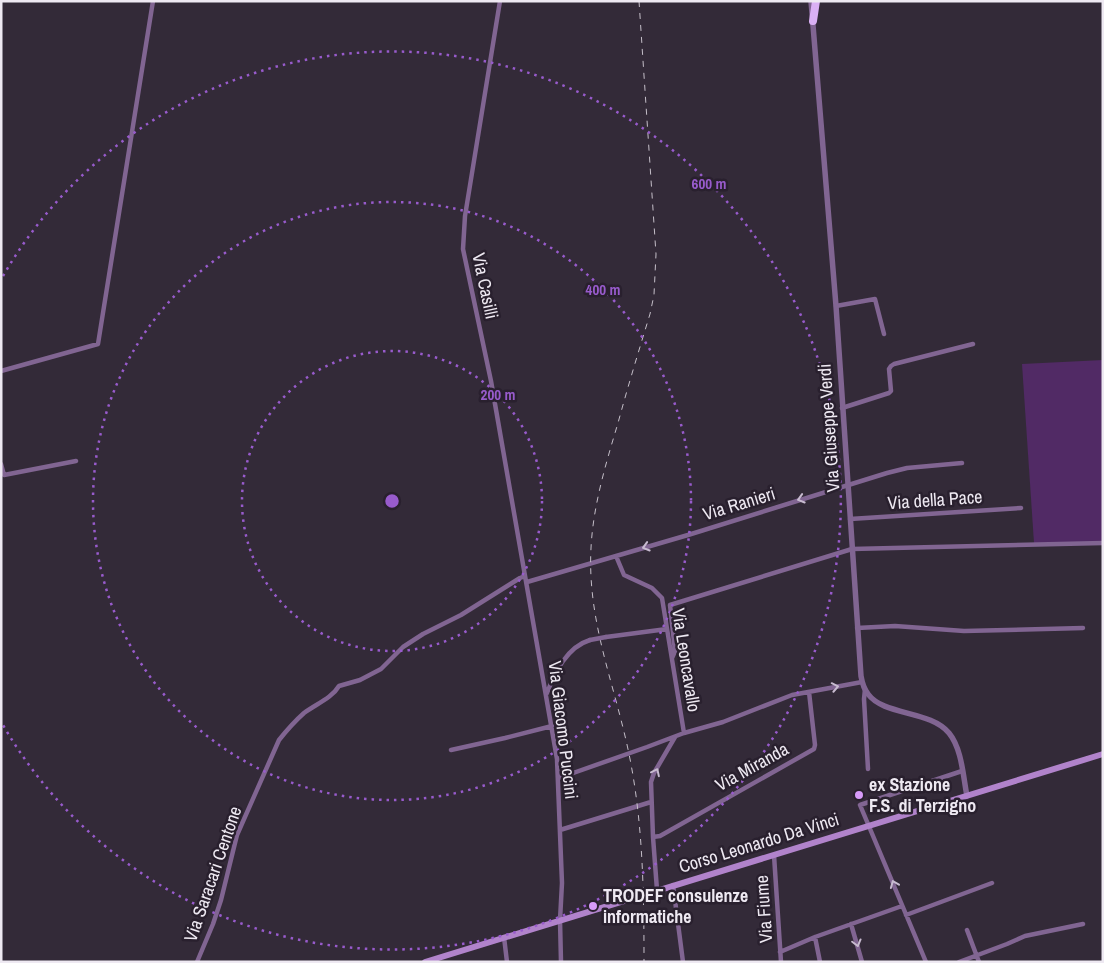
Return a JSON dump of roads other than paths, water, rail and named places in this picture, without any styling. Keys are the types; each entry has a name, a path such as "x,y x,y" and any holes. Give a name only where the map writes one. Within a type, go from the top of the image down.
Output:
{"highway":[{"path":"812,21 816,1"}],"main road":[{"name":"Corso Leonardo Da Vinci","path":"425,962 1103,754"}],"street":[{"path":"1,371 9,367 98,344 152,1"},
{"name":"Via Casilli","path":"500,1 465,216 463,249 491,381 525,576"},
{"name":"Via Giuseppe Verdi","path":"811,1 836,306 860,676 868,694 879,704 935,722 944,728 955,742 968,796"},
{"path":"836,306 875,299 884,334"},
{"path":"842,408 889,393 891,391 890,369 894,364 974,344"},
{"path":"1,464 4,474 76,461"},
{"name":"Via Ranieri","path":"527,582 898,470 962,464"},
{"name":"Via della Pace","path":"850,520 1021,508"},
{"path":"672,658 675,651 670,605 852,549 1103,543"},
{"name":"Via Leoncavallo","path":"616,556 624,575 652,588 662,598 684,733"},
{"name":"Via Giacomo Puccini","path":"525,576 552,726 559,778 562,883 560,920 561,962"},
{"name":"Via Saracari Centone","path":"197,962 221,900 237,835 279,740 284,733 305,712 336,692 340,686 360,680 381,669 402,647 461,615 525,576"},
{"path":"857,628 895,626 964,631 1083,628"},
{"path":"546,694 568,654 575,646 590,640 606,637 667,629"},
{"path":"559,778 675,738 684,733 723,722 792,695 862,682"},
{"path":"865,689 868,769"},
{"name":"Via Miranda","path":"653,837 660,836 814,749 809,692"},
{"path":"451,750 552,726"},
{"path":"657,890 651,802 653,777 675,738"},
{"path":"926,962 860,805 962,771"},
{"path":"560,830 651,802"},
{"name":"Via Fiume","path":"774,855 781,962"},
{"path":"906,915 992,883"},
{"path":"673,886 683,962"},
{"path":"780,952 815,937 902,906"},
{"path":"851,924 862,962"},
{"path":"959,962 1025,936 1083,924"},
{"path":"967,930 979,962"},
{"path":"504,937 507,962"},
{"path":"815,937 820,962"}],"railway":[{"path":"639,1 656,254 654,295 609,454 594,516 591,576 598,629 624,732 638,809 642,860 644,962"}],"place":[{"name":"ex Stazione F.S. di Terzigno","path":"859,795"},
{"name":"TRODEF consulenze informatiche","path":"593,906"}]}
